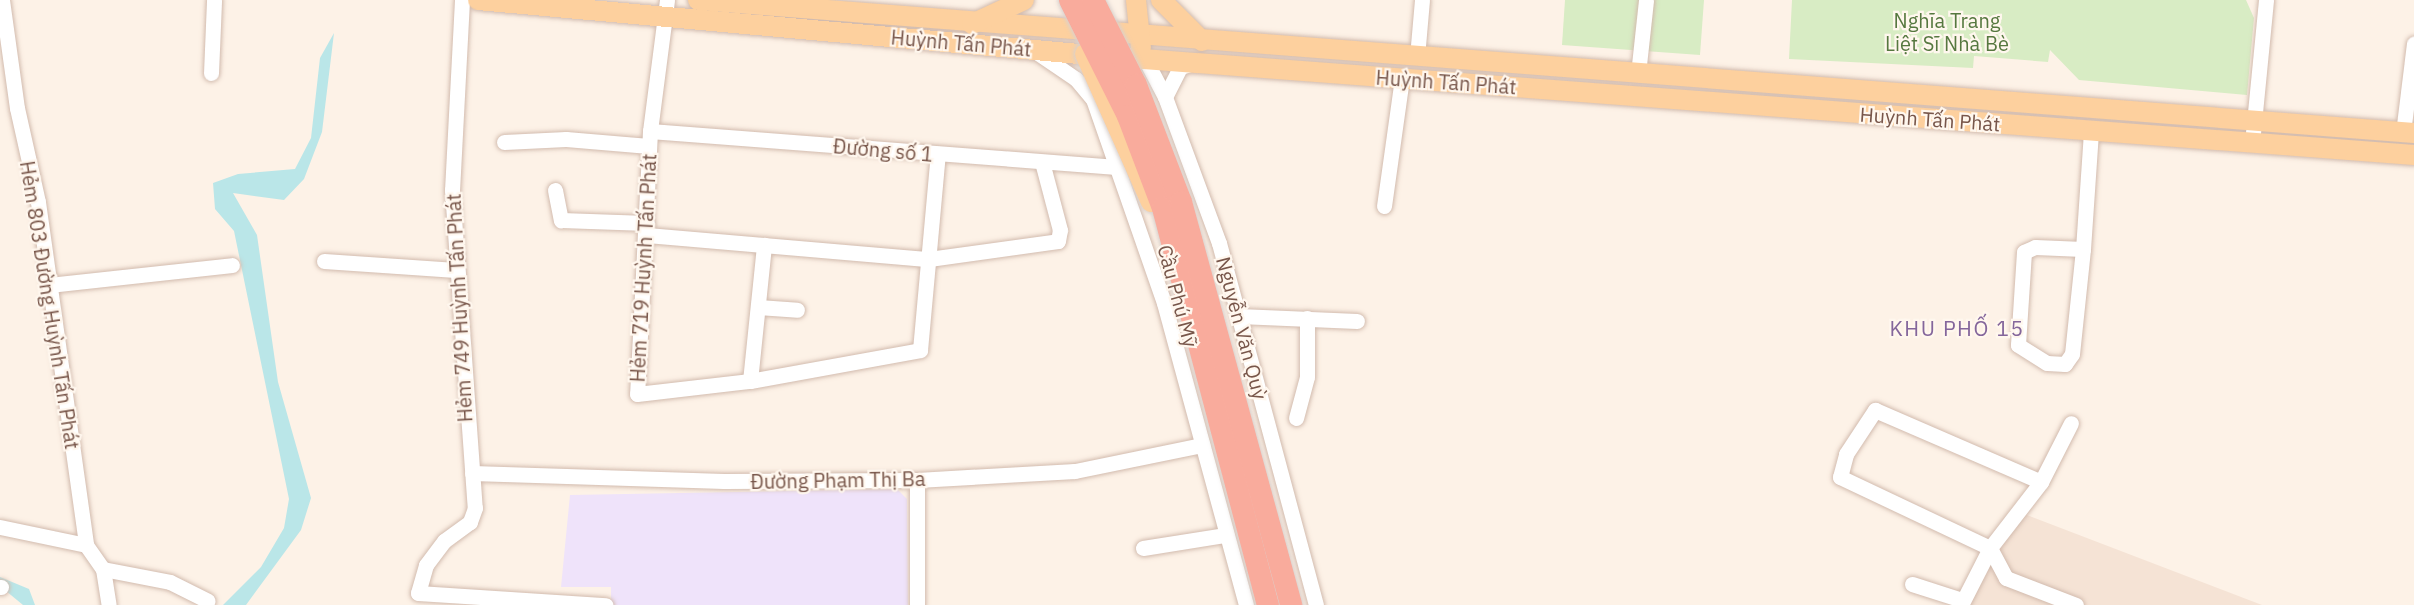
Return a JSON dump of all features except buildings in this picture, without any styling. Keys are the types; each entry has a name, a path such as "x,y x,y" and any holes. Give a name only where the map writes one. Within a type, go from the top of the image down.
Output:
{"highway":[{"name":"Cầu Phú Mỹ","path":"1070,0 1128,116 1160,200 1268,605"},
{"name":"Cầu Phú Mỹ","path":"1094,0 1127,63 1172,175 1291,605"}],"main road":[{"name":"Huỳnh Tấn Phát","path":"478,0 664,20 969,34 1094,34 1202,41 2408,133"},
{"name":"Huỳnh Tấn Phát","path":"698,0 969,34 1029,48 1091,55 2414,155"},
{"path":"969,34 1024,0"},
{"name":"Cầu Phú Mỹ","path":"1058,0 1152,204 1258,605"},
{"path":"1091,55 1100,0"},
{"name":"Cầu Phú Mỹ","path":"1100,0 1173,152 1298,605"},
{"path":"1136,0 1138,38 1145,59"},
{"path":"1161,0 1202,41"},
{"path":"1330,73 1333,51"},
{"path":"1618,95 1629,73"},
{"path":"1693,101 1695,78"}],"street":[{"name":"Hẻm 803 Đường Huỳnh Tấn Phát","path":"2,0 49,285 86,545 103,568 109,605"},
{"path":"211,73 214,0"},
{"name":"Hẻm 749 Huỳnh Tấn Phát","path":"462,0 452,190 475,508 470,522 432,557 418,593 476,602"},
{"name":"Hẻm 719 Huỳnh Tấn Phát","path":"667,0 649,138 647,229 637,393 750,381 920,350 929,259"},
{"path":"1417,57 1422,0"},
{"path":"1629,73 1646,0"},
{"path":"2252,143 2266,0"},
{"path":"2408,133 2414,44"},
{"path":"1029,48 1076,79 1093,99"},
{"path":"1091,55 1093,99 1138,218 1202,445 1224,535 1246,605"},
{"name":"Nguyễn Văn Quỳ","path":"1145,59 1165,97 1220,243 1317,605"},
{"path":"1165,97 1180,67 1195,63"},
{"path":"1384,206 1402,78"},
{"path":"2083,249 2036,247 2024,252 2018,345 2047,363 2065,364 2072,354 2083,249 2091,131"},
{"name":"Đường số 1","path":"504,142 649,138 938,154 1117,167"},
{"path":"929,259 938,154"},
{"path":"555,190 561,219 764,245 929,259 1058,241 1060,230 1042,162"},
{"path":"750,381 764,245"},
{"path":"324,261 456,270"},
{"path":"49,285 232,265"},
{"path":"758,307 797,310"},
{"path":"1239,316 1357,321"},
{"path":"1296,418 1307,377 1307,318"},
{"path":"2041,482 1875,410 1846,454 1840,477 1990,548 2006,578 2076,605"},
{"path":"1912,584 1961,603 1990,548 2041,482 2071,423"},
{"name":"Đường Phạm Thị Ba","path":"472,473 724,481 917,480 1075,471 1202,445"},
{"path":"917,480 917,605"},
{"path":"0,527 86,545"},
{"path":"1143,548 1224,535"},
{"path":"103,568 171,582 208,601"},
{"path":"476,602 606,605"}],"shaded area":[{"path":"897,489 907,499 908,605 611,605 611,587 561,587 570,495"},
{"path":"2024,514 2262,605 1956,605"}],"green space":[{"path":"1565,0 1704,0 1700,55 1562,45"},
{"name":"Nghĩa Trang Liệt Sĩ Nhà Bè","path":"1792,0 2246,0 2254,18 2247,95 2079,80 2050,50 2048,62 1974,56 1973,68 1789,59"}],"water":[{"path":"334,33 322,132 304,179 284,200 233,193 257,235 278,382 311,498 301,530 246,605 223,605 261,567 284,528 289,499 234,231 215,209 213,183 238,174 295,169 311,138 320,58"},
{"path":"0,577 29,589 35,605 23,605 0,586"}],"district":[{"name":"KHU PHỐ 15","path":"1957,328"}]}
